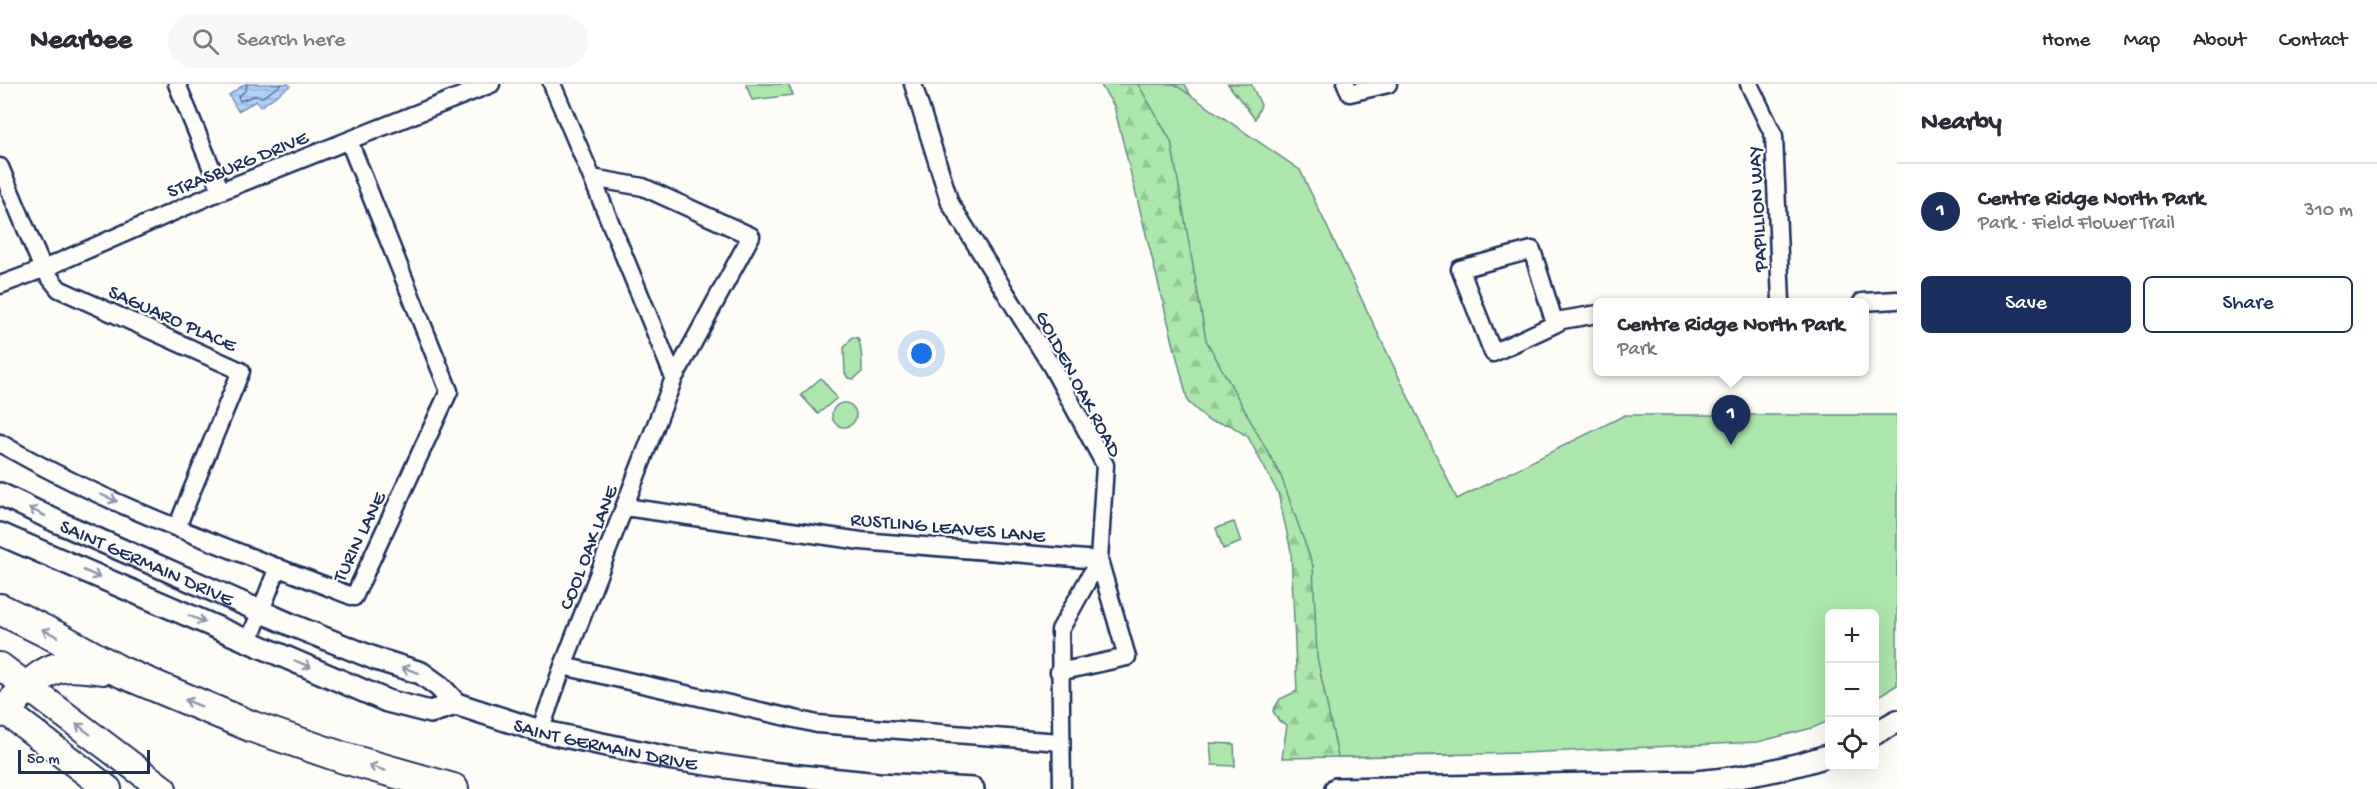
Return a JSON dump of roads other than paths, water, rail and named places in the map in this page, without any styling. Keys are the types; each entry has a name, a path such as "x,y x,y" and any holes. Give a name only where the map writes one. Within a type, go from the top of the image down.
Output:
{"highway":[{"path":"0,609 119,671 253,727 344,758 453,789"},
{"path":"2,710 43,674 60,666 77,665 119,671"}],"main road":[{"path":"0,666 164,789"},
{"path":"2,710 108,789"}],"street":[{"path":"177,84 221,191"},
{"name":"STRASBURG DRIVE","path":"0,285 43,269 221,191 491,84"},
{"path":"552,84 674,378"},
{"name":"GOLDEN OAK ROAD","path":"914,84 950,203 1052,367 1105,465 1099,560 1060,630 1062,789"},
{"path":"1346,84 1350,93 1388,84"},
{"name":"PAPILLION WAY","path":"1749,84 1774,136 1781,298"},
{"name":"TURIN LANE","path":"0,443 73,482 177,527 354,597 450,391 349,141"},
{"name":"SAGUARO PLACE","path":"0,167 43,269 59,289 241,371 177,527"},
{"name":"COOL OAK LANE","path":"540,731 674,378 751,236 643,187 592,178"},
{"path":"1555,324 1532,250 1460,269 1493,354 1555,324 1562,320 1593,315"},
{"path":"1869,302 1897,300"},
{"name":"SAINT GERMAIN DRIVE","path":"0,494 260,611 376,659 421,674 439,686 456,704 540,731 673,759 769,773 879,784 974,789"},
{"name":"RUSTLING LEAVES LANE","path":"625,507 861,541 1099,560"},
{"name":"SAINT GERMAIN DRIVE","path":"0,534 387,701 430,712 456,704"},
{"path":"1059,672 1127,657 1099,560"},
{"path":"249,641 278,567"},
{"path":"563,666 817,724 1060,742"},
{"path":"1879,732 1897,721"},
{"path":"1336,789 1696,782 1770,773 1825,756"}],"water":[{"path":"245,84 288,84 290,86 260,107 256,101 238,111 229,95"}],"place":[{"name":"Centre Ridge North Park","path":"1731,445"}]}
